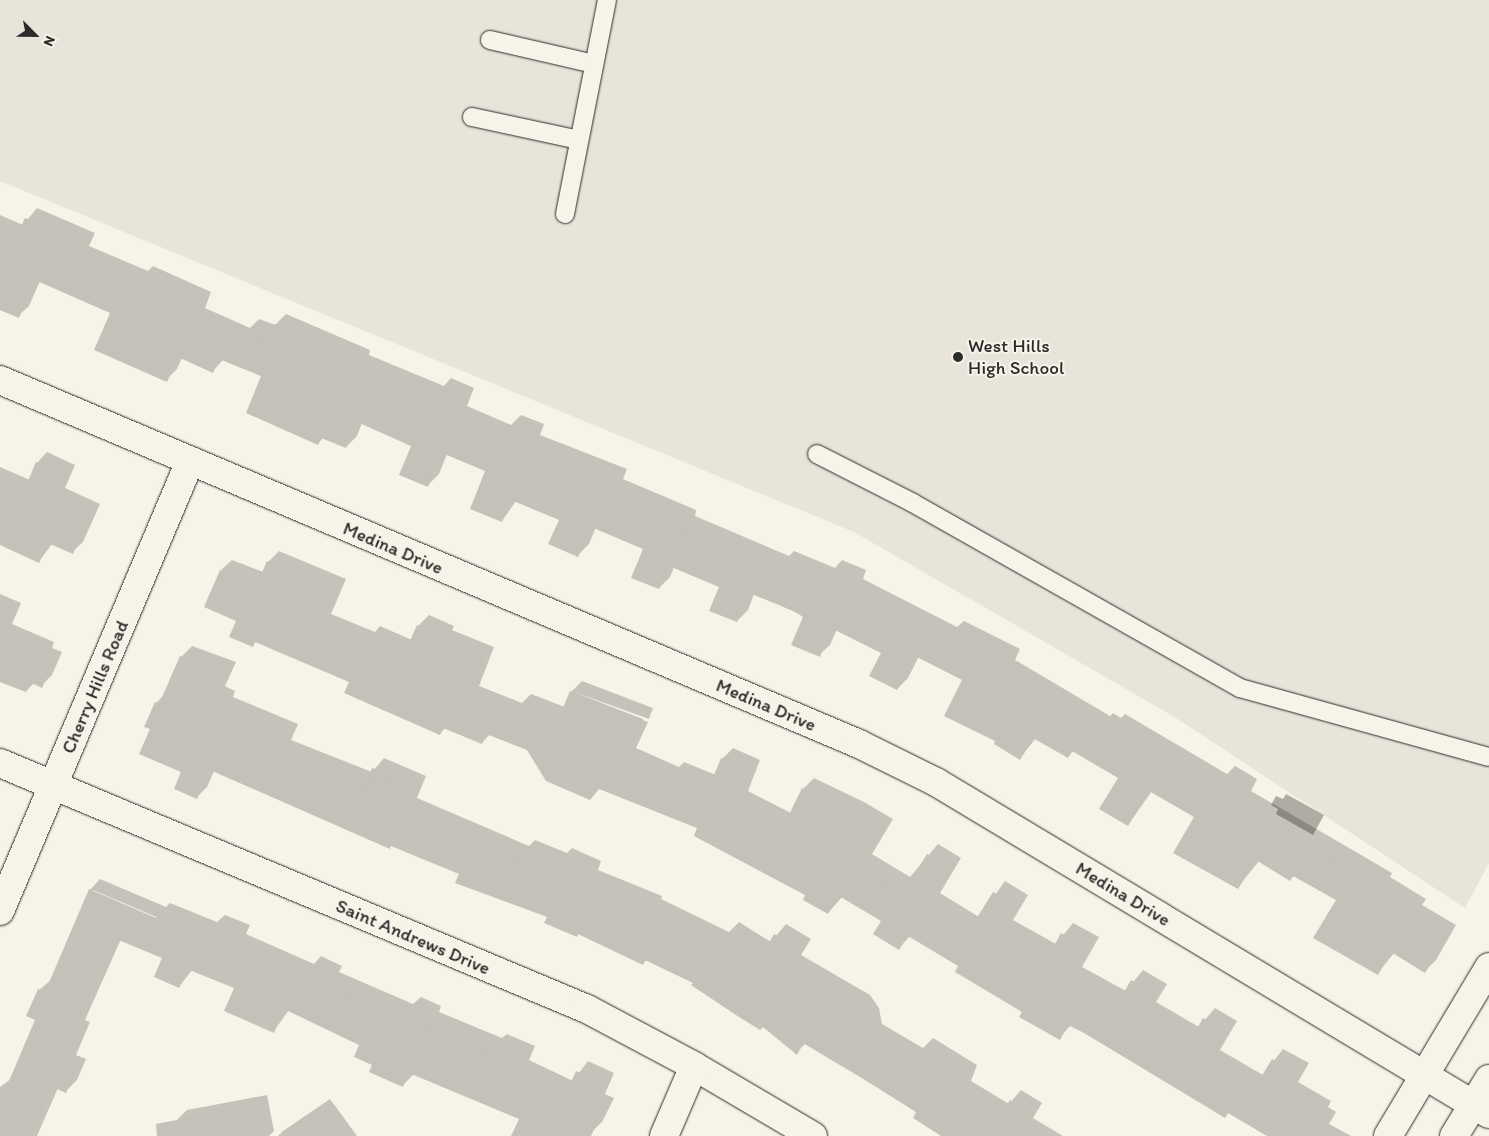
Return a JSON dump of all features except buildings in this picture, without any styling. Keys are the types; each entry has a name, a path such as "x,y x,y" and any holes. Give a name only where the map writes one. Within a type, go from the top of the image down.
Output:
{"street":[{"name":"Medina Drive","path":"0,380 859,744 936,782 1482,1109"},
{"name":"Cherry Hills Road","path":"0,911 190,462"},
{"name":"Saint Andrews Drive","path":"0,763 587,1009 694,1066 813,1136"},
{"path":"1388,1136 1489,967"},
{"path":"664,1136 694,1066"},
{"path":"1454,1136 1482,1109 1489,1079"}],"lane":[{"path":"564,214 607,0"},
{"path":"490,40 594,64"},
{"path":"472,117 579,140"},
{"path":"817,454 913,502 1240,688 1489,757"}],"shaded area":[{"name":"West Hills High School","path":"0,0 1489,0 1489,863 1465,908 1173,716 854,532 0,181"},
{"path":"1286,794 1324,815 1313,835 1276,814 1278,809 1271,805 1276,796 1283,799"}],"place":[{"name":"West Hills High School","path":"958,357"}]}
